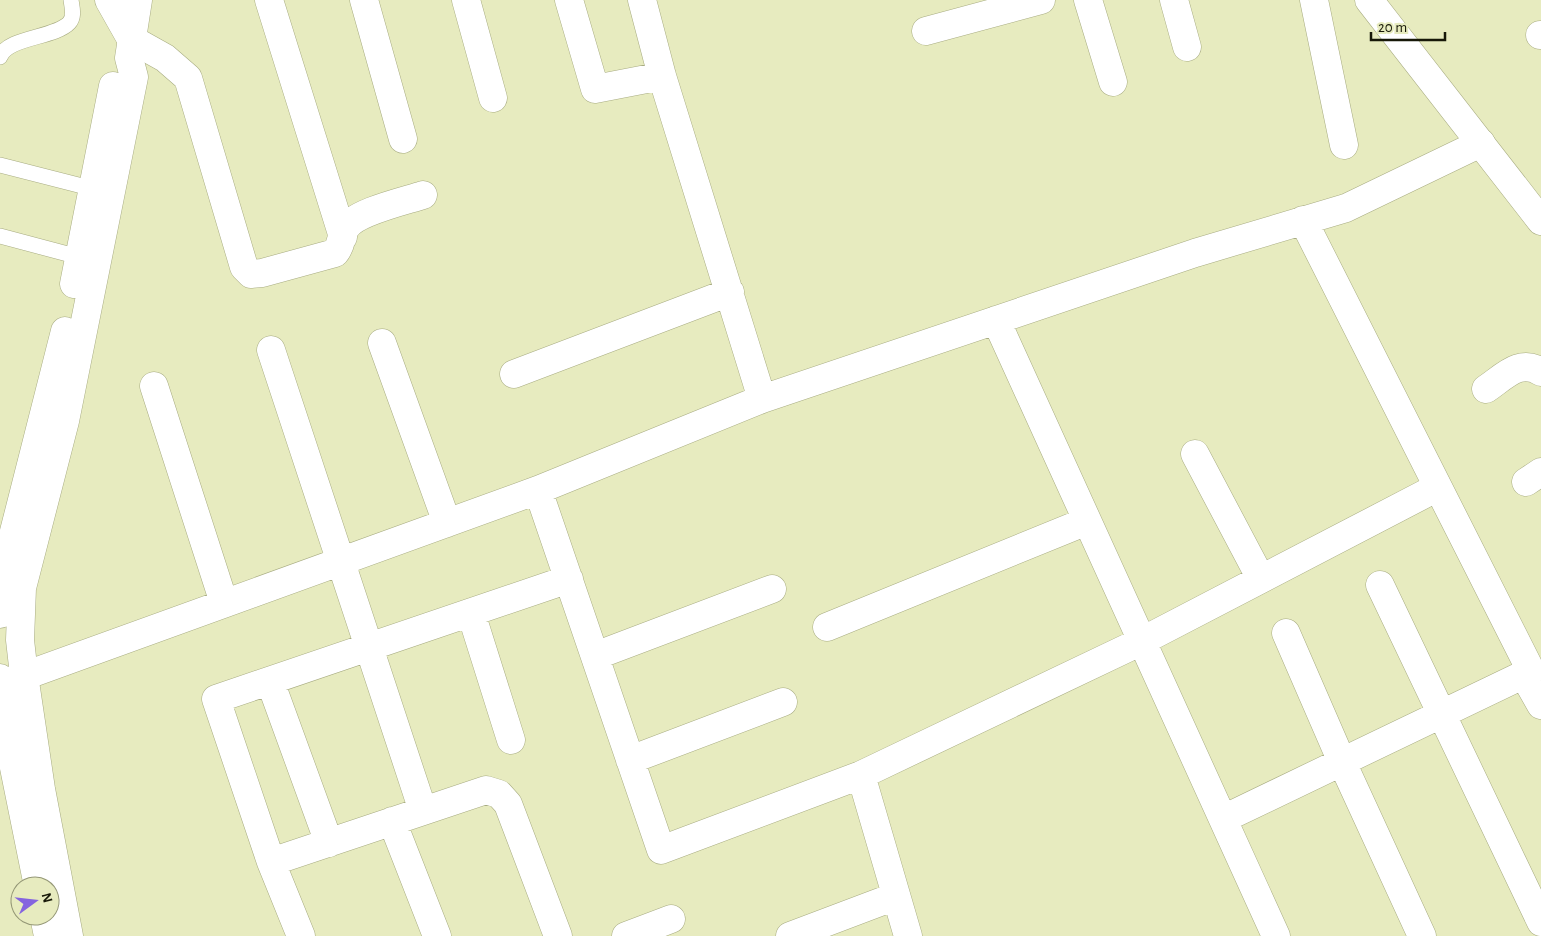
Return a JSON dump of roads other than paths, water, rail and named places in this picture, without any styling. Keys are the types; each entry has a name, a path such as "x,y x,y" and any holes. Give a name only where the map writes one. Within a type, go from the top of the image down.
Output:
{"street":[{"path":"36,876 7,733 8,679 20,640 22,588 66,421 134,77 130,49 109,0"},
{"path":"0,614 4,567 49,398 72,298 117,70 130,49 138,0"},
{"path":"269,0 343,237"},
{"path":"364,0 403,139"},
{"path":"466,0 493,98"},
{"path":"569,0 595,89 662,76"},
{"path":"642,0 662,76 762,399"},
{"path":"926,31 1041,0"},
{"path":"1088,0 1113,82"},
{"path":"1174,0 1187,47"},
{"path":"1314,0 1344,145"},
{"path":"1368,0 1541,221"},
{"path":"130,49 166,58 188,78 244,267 251,274 262,273 335,253 341,247 345,228 354,219 422,195"},
{"path":"8,679 538,490 762,399 1195,253 1346,208 1481,143"},
{"path":"1303,220 1532,670 1541,705"},
{"path":"514,374 730,292"},
{"path":"996,320 1276,936"},
{"path":"382,343 447,523"},
{"path":"271,350 424,810"},
{"path":"1486,389 1521,366 1532,366 1541,372"},
{"path":"154,386 224,603"},
{"path":"1195,454 1261,579"},
{"path":"538,490 661,850 861,775 1142,641 1438,487"},
{"path":"827,627 1087,521"},
{"path":"301,936 271,862 216,699 569,579"},
{"path":"1380,585 1541,922"},
{"path":"595,656 772,589"},
{"path":"471,613 510,740"},
{"path":"1286,633 1342,762 1422,936"},
{"path":"1223,819 1532,670"},
{"path":"8,679 41,789 69,936"},
{"path":"270,681 329,843"},
{"path":"630,760 783,702"},
{"path":"861,775 908,936"},
{"path":"271,862 486,790 499,794 508,804 558,936"},
{"path":"392,822 437,936"},
{"path":"790,936 896,896"},
{"path":"626,936 671,919"}],"lane":[{"path":"0,56 9,46 60,28 70,22 73,14 71,0"},
{"path":"0,165 94,189"},
{"path":"0,236 79,257"}]}
